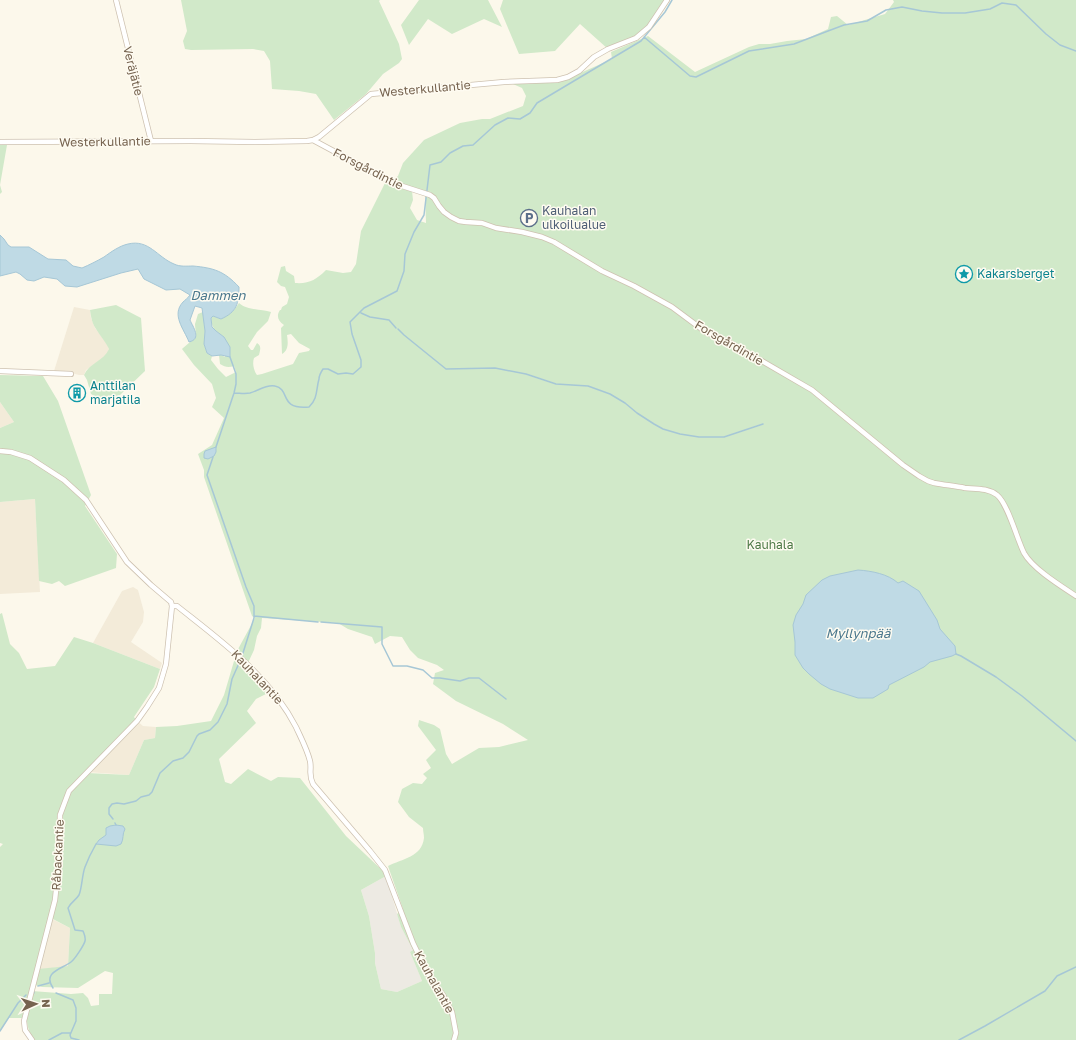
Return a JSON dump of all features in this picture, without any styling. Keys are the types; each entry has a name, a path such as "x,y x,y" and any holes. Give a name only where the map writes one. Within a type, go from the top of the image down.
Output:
{"street":[{"name":"Veräjätie","path":"116,0 151,141"},
{"name":"Westerkullantie","path":"0,142 255,142 313,140 319,137 371,94 504,82 557,80 568,77 579,71 594,57 608,49 636,38 649,27 667,0"},
{"name":"Forsgårdintie","path":"313,140 393,183 430,195 444,212 459,221 482,223 496,228 542,237 554,242 602,271 634,286 672,307 708,333 731,343 812,390 898,461 919,476 928,481 964,488 987,490 998,496 1005,505 1021,545 1029,560 1048,577 1076,596"},
{"path":"0,371 71,374"},
{"name":"Kauhalantie","path":"0,451 11,452 30,458 64,480 86,500 127,562 171,602 172,606 177,606 231,649 272,690 298,731 310,764 310,777 313,784 386,870 409,934 428,974 443,995 452,1012 456,1033 454,1040"},
{"name":"Råbackantie","path":"32,1040 25,1030 24,1021 55,900 59,862 60,815 69,791 137,721 159,688 166,664 172,606"}],"shaded area":[{"path":"74,307 90,310 95,328 109,349 107,355 86,370 84,375 64,371 54,371"},
{"path":"0,402 14,422 0,428"},
{"path":"35,499 40,592 0,594 0,502"},
{"path":"133,587 138,590 144,612 143,622 131,642 162,663 160,669 93,643 122,591"},
{"path":"137,721 143,726 156,727 155,738 144,740 129,775 87,772"},
{"path":"386,876 401,927 413,950 410,952 422,981 397,992 381,989 375,963 375,953 369,916 361,890"},
{"path":"50,918 70,928 68,966 37,970"}],"green space":[{"path":"181,0 380,0 379,1 399,44 402,59 399,63 383,74 366,94 334,120 316,94 272,89 270,61 264,51 253,49 185,49 183,41 187,31"},
{"path":"419,0 488,0 502,27 484,19 452,34 428,19 409,45 401,25"},
{"path":"503,0 667,0 649,27 636,38 608,49 580,24 555,51 519,54 500,9"},
{"name":"Kauhala","path":"893,0 1076,0 1076,1040 456,1040 458,1033 452,1024 454,1034 452,1040 34,1040 30,1033 27,1021 32,991 71,994 83,993 88,998 91,1006 99,1005 99,994 112,994 113,973 105,971 78,988 42,987 35,985 35,972 22,1018 9,1018 0,1031 0,847 3,844 0,843 0,614 2,613 10,644 19,653 27,669 55,666 74,637 160,669 154,687 134,717 137,721 87,773 129,775 144,740 155,738 156,727 177,726 211,721 224,695 237,651 255,618 252,616 204,477 204,470 198,454 212,445 224,418 212,407 216,398 212,384 194,365 182,349 195,338 195,324 198,314 203,312 205,331 204,344 207,353 212,356 211,360 226,377 236,372 234,366 227,367 220,364 219,355 225,357 224,337 214,329 211,318 213,316 221,319 234,310 239,303 250,308 271,312 268,321 257,332 248,346 251,350 253,350 257,343 260,347 259,355 253,360 257,375 293,364 299,353 309,351 310,349 299,343 291,334 287,335 287,348 282,354 281,328 284,325 280,322 278,314 282,307 287,304 289,297 285,287 281,286 277,282 281,267 285,266 286,271 294,276 295,283 312,281 326,270 343,273 351,272 356,264 361,231 386,181 398,188 412,191 413,200 410,208 417,220 426,223 425,192 392,181 398,176 403,163 424,140 460,123 490,119 523,106 526,96 522,88 513,84 569,78 612,59 611,52 648,36 695,72 749,47 759,44 806,39 828,29 831,17 837,16 848,25 885,14 894,2","holes":["262,618 338,623 348,629 372,637 375,644 390,636 402,637 410,650 418,658 437,665 444,670 435,673 433,684 456,701 503,724 528,740 499,747 479,748 452,764 446,754 440,729 434,725 419,720 418,726 436,750 426,760 431,768 423,774 427,778 422,784 413,783 402,789 398,802 409,817 423,828 424,838 420,849 415,853 388,866 403,909 397,914 401,927 413,950 410,952 422,981 397,992 381,989 375,963 375,953 369,916 361,890 386,876 384,872 346,836 300,778 278,777 271,781 248,769 231,784 225,782 219,759 256,723 247,711 256,699 266,694 274,698 275,696 247,665 254,650 257,636 261,628","51,918 70,928 68,966 38,969"]},
{"path":"0,145 7,145 0,185"},
{"path":"116,305 141,318 145,371 120,395 100,399 91,394 84,375 89,368 107,353 109,349 91,318 90,310"},
{"path":"0,375 43,376 58,401 91,495 85,506 117,554 116,568 65,586 59,581 52,584 39,581 35,499 0,502 0,428 14,422 0,402"}],"water":[{"name":"Dammen","path":"0,235 11,247 29,247 48,259 66,260 73,266 82,268 121,246 135,243 147,246 176,265 207,268 218,271 228,277 239,287 238,302 234,310 221,319 213,316 211,318 212,327 224,337 230,347 230,357 221,355 212,356 207,353 204,344 205,331 202,308 195,306 190,320 196,332 196,336 189,342 178,317 178,312 183,302 190,295 180,289 166,290 144,279 138,269 77,287 65,286 57,279 44,277 34,281 27,280 16,272 0,276"},
{"path":"216,447 214,456 208,459 204,458 205,451"},
{"name":"Myllynpää","path":"858,570 869,571 890,577 898,583 903,581 919,591 937,620 940,629 955,646 956,654 930,662 924,667 889,685 888,689 873,698 858,698 830,689 809,674 803,668 795,655 793,625 796,615 803,604 806,595 822,580 830,576"},
{"path":"116,825 123,826 125,829 121,844 116,846 96,844 106,835 106,828"}],"waterway":[{"path":"234,393 250,393 265,387 275,386 283,391 286,399 293,405 299,407 309,407 314,401 319,377 323,369 328,369 338,374 353,374 361,367 361,360 352,334 350,322 364,308 397,291 404,271 405,254 414,232 424,215 430,165 441,162 450,153 463,146 473,145 495,125 508,118 520,119 530,113 537,103 641,41 665,12 672,0"},
{"path":"644,37 690,76 696,77 749,51 794,44 844,25 867,21 886,10 902,7 942,13 965,13 990,9 1002,3 1016,5 1046,34 1060,45 1076,51"},
{"path":"361,313 370,317 389,320 396,328"},
{"path":"398,329 446,369 495,368 526,374 556,384 588,386 610,394 663,429 680,434 699,437 724,437 763,424"},
{"path":"216,447 236,384 236,374 230,357"},
{"path":"213,457 207,475 254,606 254,618 242,656"},
{"path":"254,616 318,622"},
{"path":"321,622 382,627 382,644 393,666 407,666 423,670 432,678 460,681 469,678 479,678 506,699"},
{"path":"956,654 996,677 1022,696 1076,741"},
{"path":"113,819 109,814 109,808 112,804 124,804 136,801 141,797 149,795 152,792 160,773 173,761 183,758 189,752 197,736 210,730 218,722 227,704 232,679 240,661"},
{"path":"53,988 50,983 51,975 73,960 85,941 83,931 75,930 68,908 79,895 85,867 96,844"},
{"path":"959,1040 1045,991 1057,976 1076,967"},
{"path":"38,986 49,983"},
{"path":"56,993 73,1000 76,1008 76,1021 70,1035 71,1038 79,1040"},
{"path":"0,1031 18,1003 26,995"},
{"path":"49,1040 62,1033 70,1033"}],"place":[{"name":"Kauhalan ulkoilualue","path":"529,218"},
{"name":"Kakarsberget","path":"964,274"},
{"name":"Anttilan marjatila","path":"77,393"}]}
